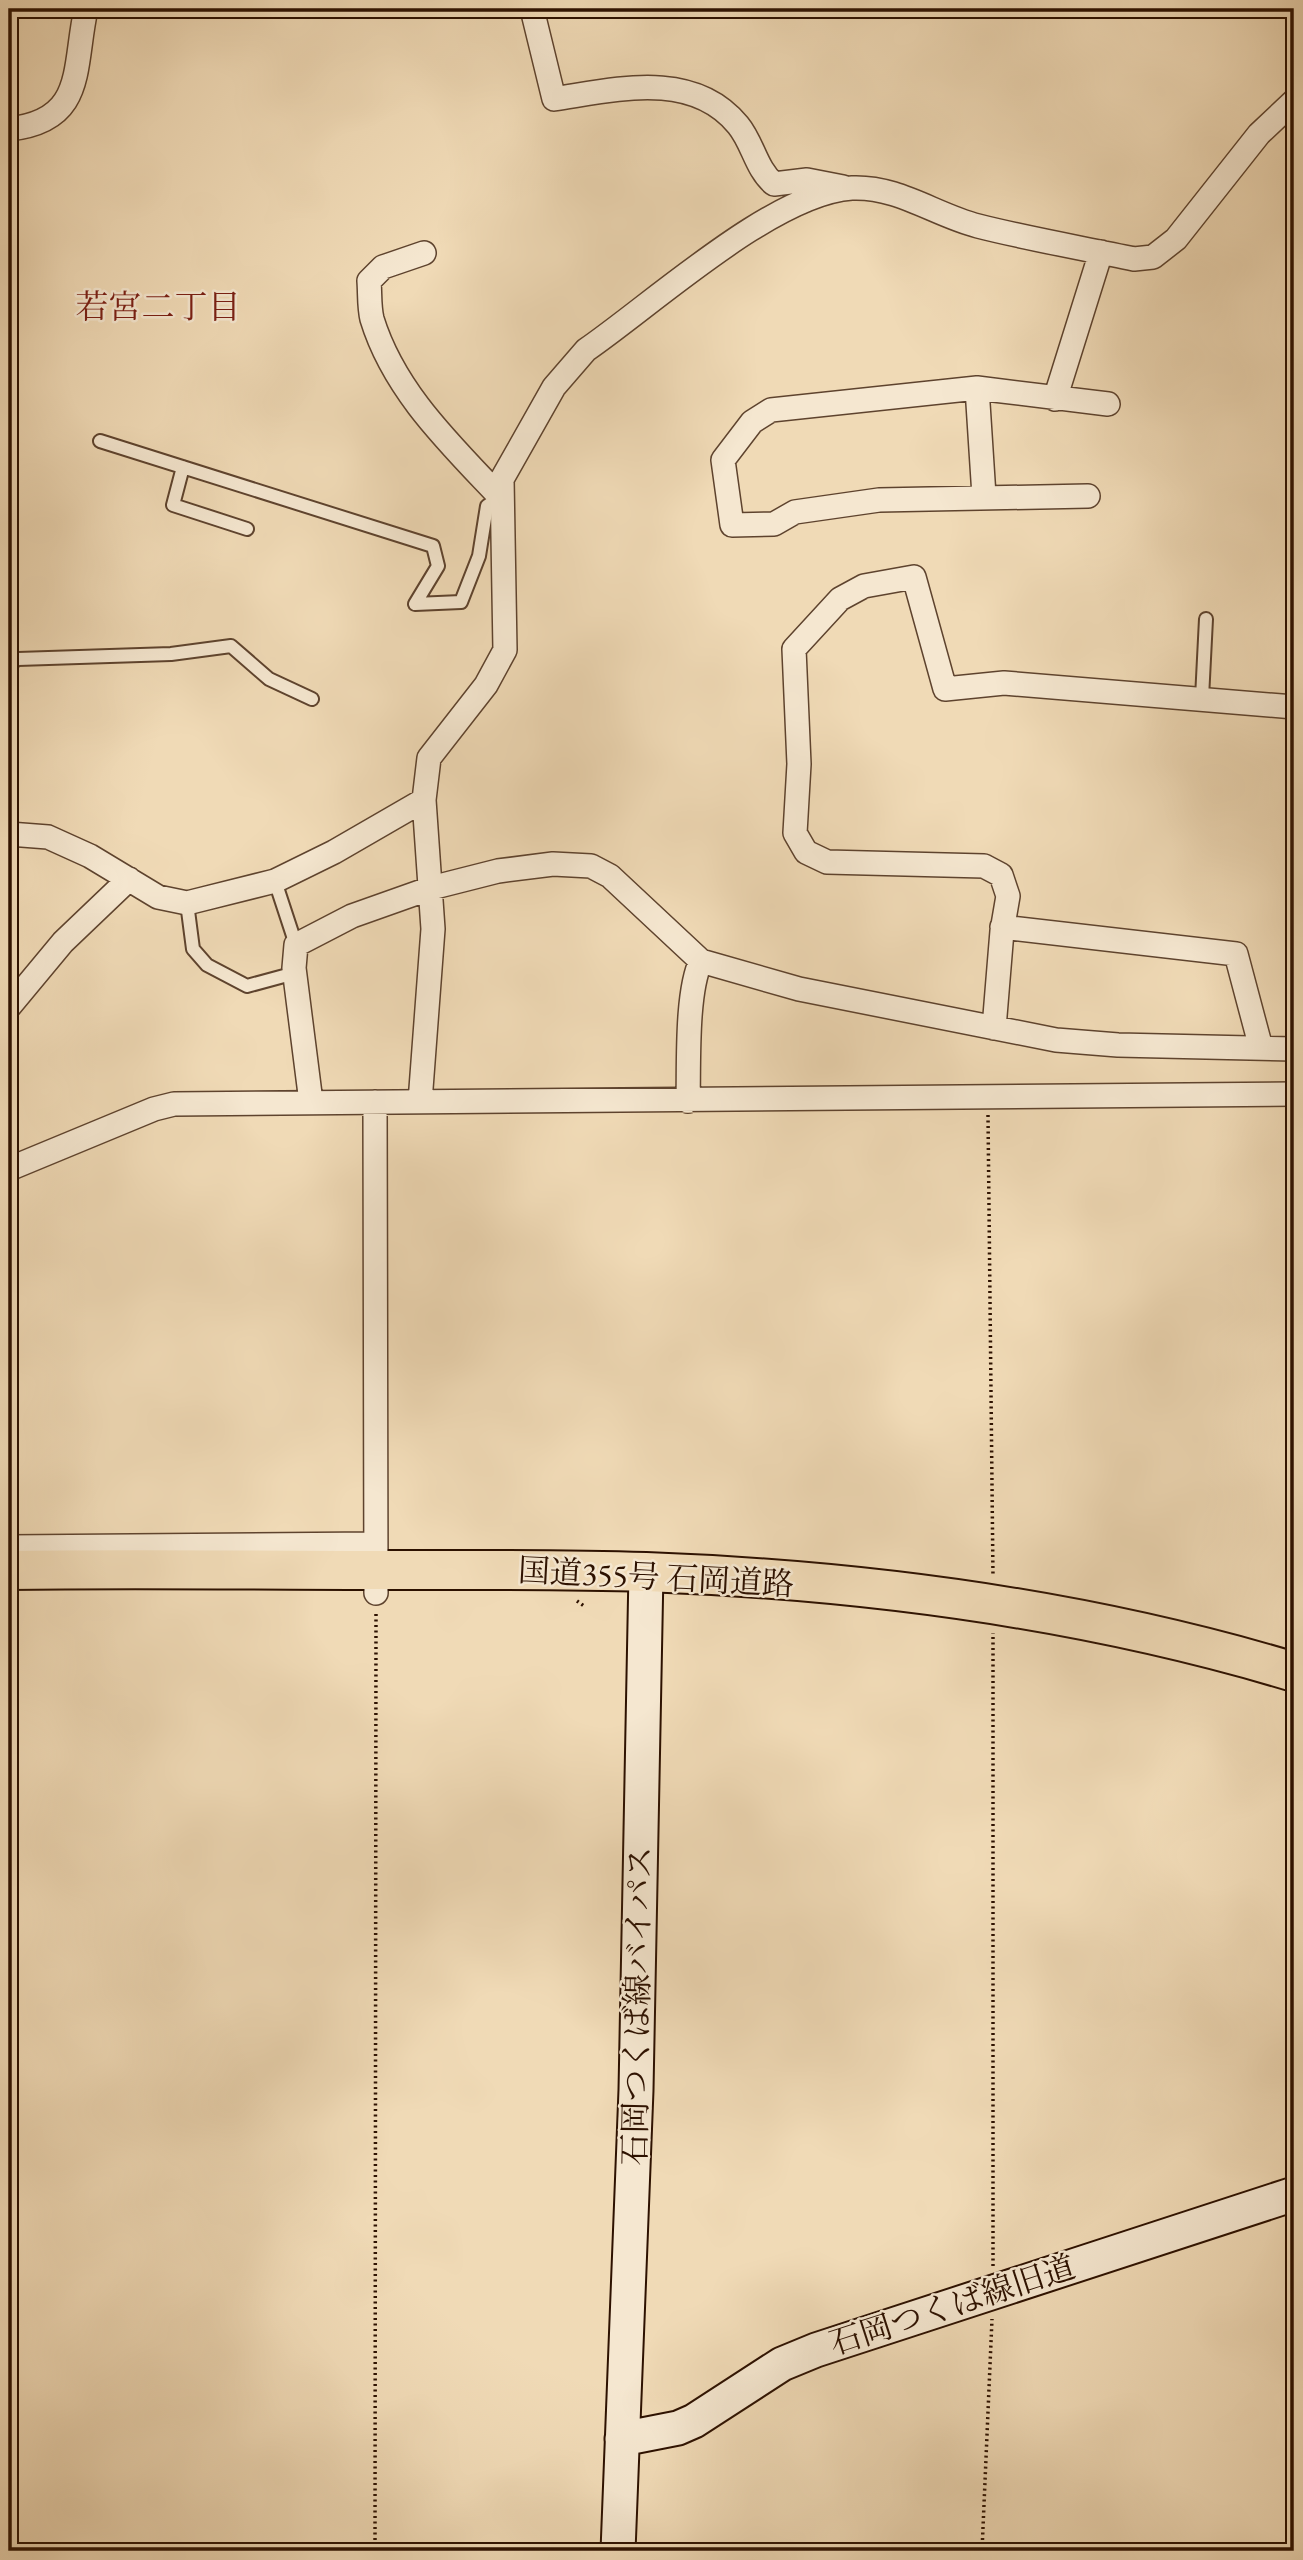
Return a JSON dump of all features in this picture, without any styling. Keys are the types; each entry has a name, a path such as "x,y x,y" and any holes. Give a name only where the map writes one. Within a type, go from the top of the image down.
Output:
{"highway":[{"name":"国道355号 石岡道路","path":"9,1570 375,1569 646,1572 815,1584 991,1605 1098,1623 1294,1672"}],"main road":[{"name":"石岡つくば線バイパス","path":"618,2551 636,2090 646,1572"},
{"name":"石岡つくば線旧道","path":"622,2439 678,2428 694,2421 782,2364 993,2290 1294,2194"}],"street":[{"path":"9,129 41,122 61,110 73,87 86,9"},
{"path":"532,9 554,99 641,85 668,87 720,108 729,116 754,149 764,175 774,184 807,180 849,188 877,189 976,226 1134,258 1153,257 1176,239 1259,134 1294,101"},
{"path":"420,1102 433,929 424,800 429,758 486,685 505,650 500,497 502,479 554,387 586,350 731,243 776,214 800,202 849,188"},
{"path":"1055,399 1101,252"},
{"path":"424,253 383,267 369,281 371,317 393,371 442,435 500,497"},
{"path":"977,388 984,496"},
{"path":"1088,496 879,500 796,512 774,524 732,525 723,460 752,422 771,410 977,388 1108,404"},
{"path":"994,1028 1002,927 1008,896 1001,875 984,866 827,863 806,852 795,833 799,764 794,649 839,599 864,586 914,577 945,689 1004,683 1294,707"},
{"path":"9,834 48,837 90,856 168,901 187,903 275,881 334,852 424,800"},
{"path":"311,1102 295,973 296,945 352,916 431,888 498,871 553,864 591,866 610,876 701,961 799,989 1056,1040 1118,1045 1294,1049"},
{"path":"9,1007 63,942 129,879"},
{"path":"1002,927 1236,954 1261,1048"},
{"path":"688,1101 691,1027 697,970 701,961"},
{"path":"9,1169 159,1107 203,1103 1294,1094"},
{"path":"9,1547 375,1569 375,1102"}],"lane":[{"path":"100,441 433,546 438,566 415,604 461,602 479,556 488,506 500,497"},
{"path":"183,467 173,505 247,529"},
{"path":"1202,698 1206,620"},
{"path":"9,664 18,659 171,654 231,646 270,679 312,699"},
{"path":"275,881 296,945"},
{"path":"187,903 193,949 207,965 247,986 295,973"}],"path":[{"path":"982,2551 993,2290 988,1098"},
{"path":"375,1569 375,2551"}],"district":[{"name":"若宮二丁目","path":"158,306"}]}
